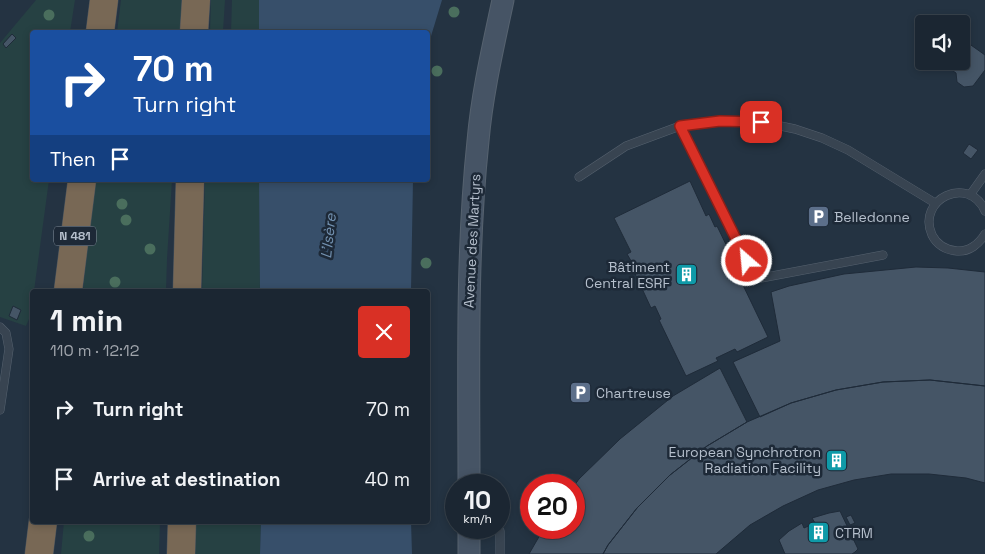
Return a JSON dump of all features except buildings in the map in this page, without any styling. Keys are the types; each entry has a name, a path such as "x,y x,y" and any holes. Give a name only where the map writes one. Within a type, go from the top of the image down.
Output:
{"highway":[{"path":"100,30 104,0"},
{"path":"194,30 196,0"},
{"name":"N 481","path":"68,289 82,182"},
{"path":"187,289 190,182"},
{"path":"39,554 43,524"},
{"path":"181,554 182,524"}],"main road":[{"name":"Avenue des Martyrs","path":"469,474 468,339 472,224 478,140 489,65 503,0"},
{"path":"469,539 470,554"}],"lane":[{"path":"579,176 626,146 680,126 720,121 761,122 822,138 848,150 935,203"},
{"path":"680,126 756,279 884,255"},
{"path":"970,195 985,174"},
{"path":"984,238 970,249 960,252 948,250 934,238 929,229 929,216 935,203 948,194 959,192 983,199 985,211"},
{"path":"0,327 6,333 10,349 0,410"},
{"path":"500,539 500,554"}],"green space":[{"path":"36,0 75,0 70,30 30,30 30,182 49,182 34,289 30,289 30,314 26,326 0,317 0,43"},
{"path":"121,0 184,0 182,30 117,30"},
{"path":"211,0 225,0 223,30 210,30"},
{"path":"232,0 259,0 259,30 231,30"},
{"path":"94,182 172,182 166,289 83,289"},
{"path":"205,182 259,182 260,289 202,289"},
{"path":"64,524 160,524 159,554 61,554"},
{"path":"194,524 261,524 260,554 193,554"}],"water":[{"path":"259,0 442,0 430,39 430,30 259,30"},
{"name":"L'Isère","path":"259,182 413,182 411,289 260,289"},
{"path":"261,524 411,524 412,554 260,554"}],"place":[{"name":"Belledonne","path":"818,217"},
{"name":"Bâtiment Central ESRF","path":"686,275"},
{"name":"Chartreuse","path":"580,393"},
{"name":"European Synchrotron Radiation Facility","path":"837,460"},
{"name":"CTRM","path":"819,533"}],"route":[{"path":"747,261 680,126 720,121 761,122"}]}
